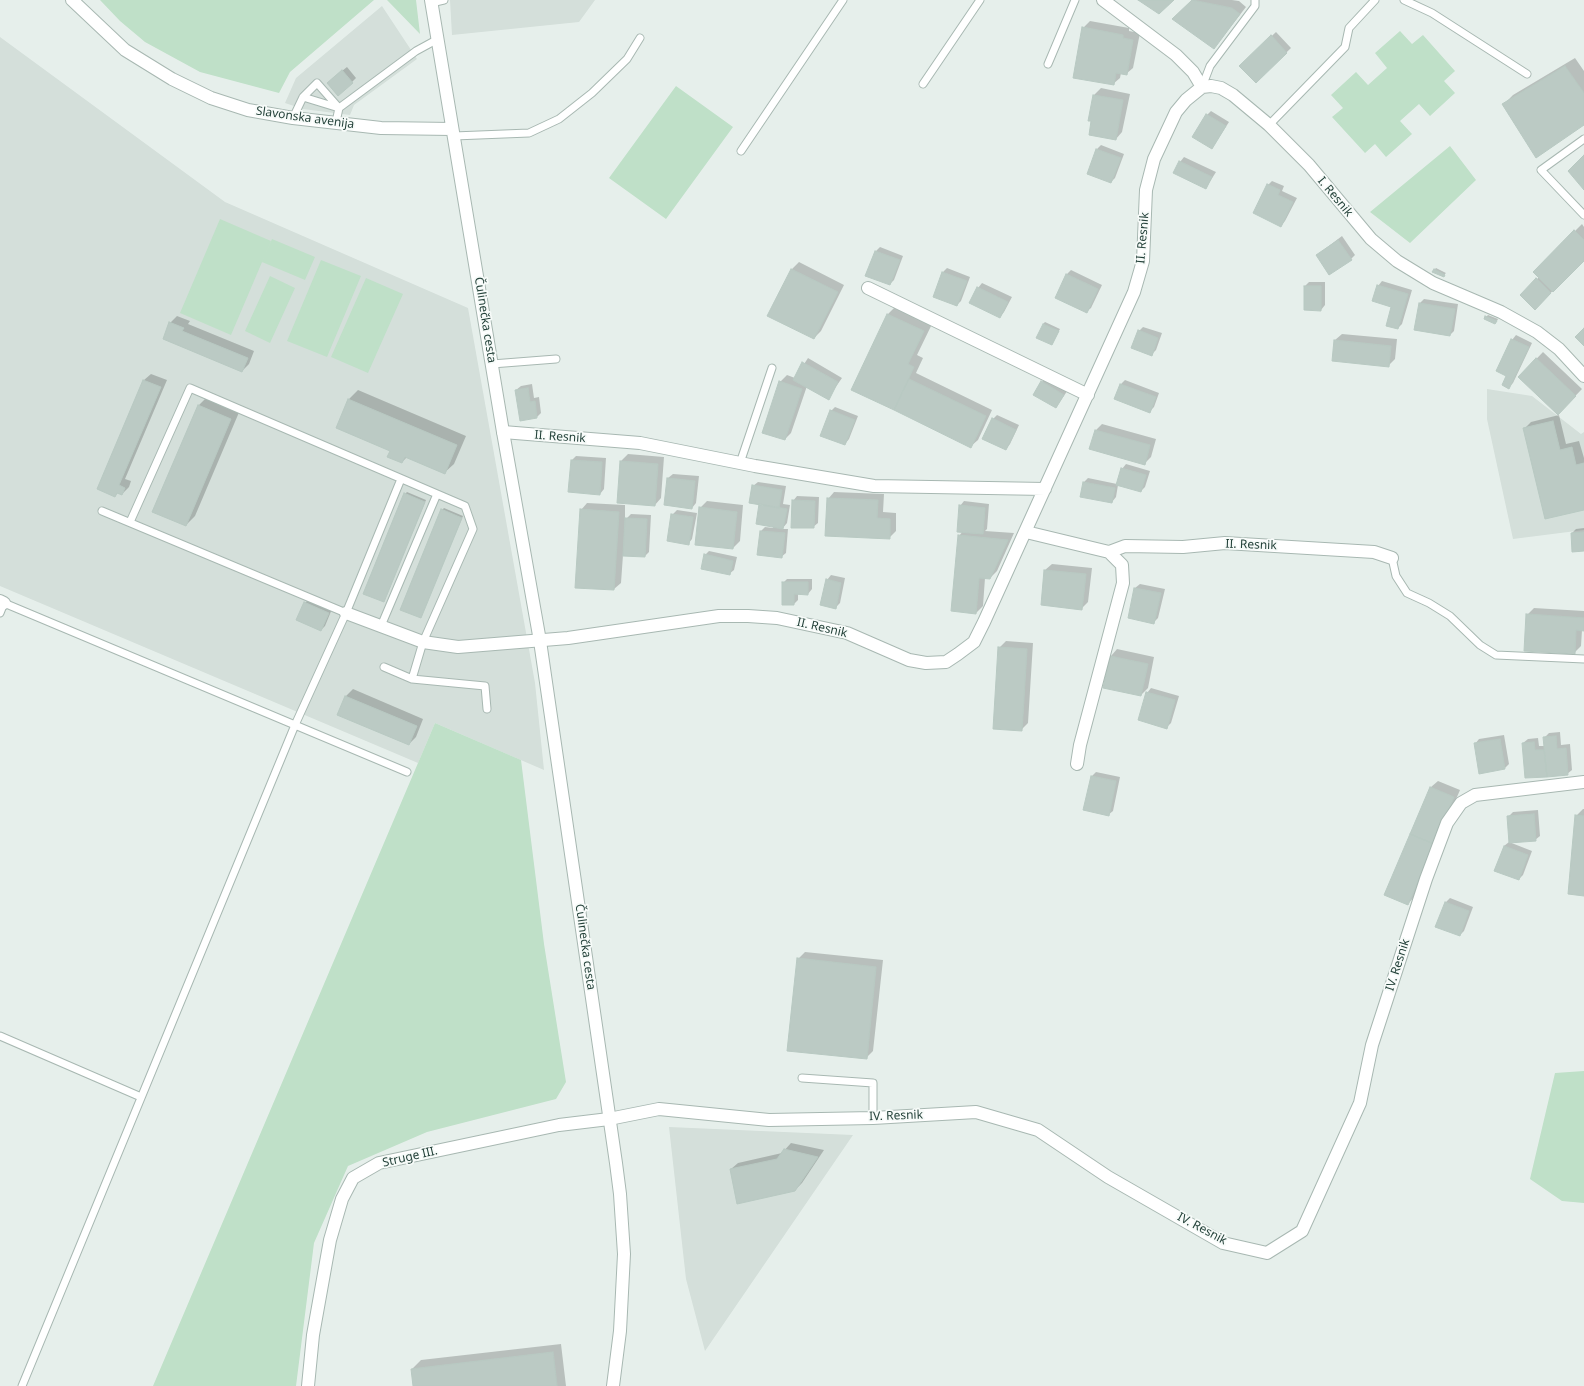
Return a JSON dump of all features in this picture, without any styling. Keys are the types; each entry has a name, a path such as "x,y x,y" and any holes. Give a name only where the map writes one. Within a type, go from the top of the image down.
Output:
{"street":[{"name":"Slavonska avenija","path":"72,0 125,50 172,80 211,98 248,110 293,118 381,128 453,132"},
{"path":"1102,0 1176,54 1193,72 1202,87"},
{"name":"Čulinečka cesta","path":"431,1 503,432 540,641 620,1194 624,1254 620,1331 613,1386"},
{"name":"I. Resnik","path":"1202,87 1210,86 1221,88 1233,94 1269,125 1304,160 1371,239 1397,261 1433,283 1501,312 1537,332 1559,349 1584,376"},
{"name":"II. Resnik","path":"540,641 718,616 748,616 777,618 847,633 909,660 926,663 946,662 974,642 1026,532 1134,292 1143,261 1146,190 1154,159 1176,112 1190,96 1202,87"},
{"path":"868,288 1088,395"},
{"name":"II. Resnik","path":"503,432 640,443 740,463 874,486 1045,489"},
{"path":"1026,532 1109,552 1122,565 1122,583 1080,745 1077,764"},
{"name":"II. Resnik","path":"1109,552 1125,546 1183,547 1225,543 1374,552 1392,558"},
{"path":"346,613 423,642 458,647 540,641"},
{"name":"IV. Resnik","path":"609,1118 659,1109 769,1120 873,1118 976,1112 1038,1130 1108,1177 1222,1243 1267,1253 1302,1231 1360,1103 1372,1046 1426,879 1447,823 1460,803 1475,795 1584,782"},
{"name":"Struge III.","path":"308,1386 313,1335 330,1240 342,1199 353,1178 379,1164 559,1125 609,1118"}],"lane":[{"path":"431,1 444,0"},
{"path":"741,151 843,0"},
{"path":"923,84 980,0"},
{"path":"1048,64 1075,0"},
{"path":"1202,87 1210,66 1255,6 1255,0"},
{"path":"1269,125 1345,47 1348,28 1375,0"},
{"path":"1404,0 1432,12 1527,74"},
{"path":"453,132 529,132 559,119 592,93 627,59 640,38"},
{"path":"336,122 339,108 416,51 438,39"},
{"path":"293,118 303,97 318,83 339,108"},
{"path":"303,97 339,108"},
{"path":"1584,139 1541,170 1584,215"},
{"path":"492,364 556,359"},
{"path":"740,463 772,368"},
{"path":"130,522 190,388 465,506 472,529 423,642 412,679"},
{"path":"22,1386 295,725 346,613 401,479"},
{"path":"381,626 436,494"},
{"path":"102,511 346,613"},
{"path":"1392,558 1396,576 1407,593 1429,603 1450,616 1480,645 1496,655 1584,659"},
{"path":"1,605 407,772"},
{"path":"384,667 412,679 485,686 487,709"},
{"path":"0,1036 141,1097"},
{"path":"802,1078 873,1083 873,1118"}],"shaded area":[{"path":"450,0 595,0 579,22 452,35"},
{"path":"382,6 417,59 354,105 350,115 303,109 285,103 296,78"},
{"path":"0,37 225,202 468,308 535,683 544,770 435,723 418,763 0,586"},
{"path":"1487,389 1532,396 1581,434 1584,432 1584,530 1513,539 1487,419"},
{"path":"669,1127 853,1135 705,1351 686,1279"}],"green space":[{"path":"100,0 374,0 290,72 279,93 200,72 145,42 120,21"},
{"path":"387,0 416,0 420,34"},
{"path":"1400,31 1412,44 1423,35 1455,71 1444,81 1455,93 1430,116 1419,104 1400,121 1412,134 1386,157 1375,144 1365,153 1332,117 1343,108 1331,95 1356,72 1368,85 1387,68 1375,53"},
{"path":"676,86 733,127 666,219 609,178"},
{"path":"1450,146 1476,180 1410,243 1370,212"},
{"path":"220,219 271,241 231,335 180,313"},
{"path":"272,239 315,257 305,280 262,262"},
{"path":"321,260 361,276 327,357 287,341"},
{"path":"270,276 295,288 270,343 245,331"},
{"path":"366,278 403,294 368,373 331,357"},
{"path":"435,723 521,760 544,944 566,1082 556,1099 427,1132 348,1166 314,1243 296,1386 153,1386"},
{"path":"1584,1071 1584,1203 1562,1201 1530,1179 1555,1073"}],"building":[{"path":"1138,0 1174,0 1159,14"},
{"path":"1192,0 1232,8 1240,14 1214,49 1172,19"},
{"path":"1082,27 1123,35 1123,38 1133,40 1127,75 1116,73 1114,85 1073,78"},
{"path":"1271,35 1287,53 1256,83 1239,66"},
{"path":"1565,66 1584,93 1584,125 1536,158 1502,104"},
{"path":"342,70 353,83 338,96 327,83"},
{"path":"1093,95 1123,100 1116,140 1089,135 1091,121 1088,121"},
{"path":"1206,114 1226,126 1212,149 1192,137"},
{"path":"1096,149 1121,158 1111,183 1087,174"},
{"path":"1584,155 1584,190 1568,171"},
{"path":"1179,161 1212,177 1206,189 1173,173"},
{"path":"1267,184 1280,190 1278,195 1293,202 1281,227 1253,213"},
{"path":"1574,230 1584,240 1584,261 1553,292 1533,272"},
{"path":"1338,240 1352,260 1329,275 1316,255"},
{"path":"875,251 900,260 890,285 865,276"},
{"path":"791,269 838,292 814,339 767,316"},
{"path":"1434,269 1445,275 1444,277 1432,272"},
{"path":"942,272 967,281 957,306 933,297"},
{"path":"1066,274 1098,289 1087,313 1055,298"},
{"path":"1536,278 1551,293 1535,310 1520,295"},
{"path":"1377,285 1408,294 1398,329 1386,326 1391,307 1372,301"},
{"path":"1304,286 1321,286 1321,311 1304,310"},
{"path":"977,287 1008,302 1000,318 969,303"},
{"path":"1419,303 1455,309 1450,336 1414,330"},
{"path":"887,314 924,331 908,364 914,367 894,410 851,390"},
{"path":"1485,316 1497,321 1495,324 1484,319"},
{"path":"169,322 184,328 182,331 248,358 242,372 163,339"},
{"path":"1043,324 1059,331 1052,345 1036,338"},
{"path":"1584,328 1584,346 1575,337"},
{"path":"1138,330 1158,338 1152,356 1131,348"},
{"path":"1511,339 1529,347 1509,389 1502,385 1506,376 1496,371"},
{"path":"1334,340 1391,346 1389,367 1332,361"},
{"path":"1536,358 1576,396 1558,415 1518,377"},
{"path":"802,362 838,382 829,400 793,380"},
{"path":"909,379 986,416 971,448 894,410"},
{"path":"143,380 161,387 119,485 125,488 122,495 117,493 115,497 97,489"},
{"path":"779,381 802,389 785,440 762,433"},
{"path":"1041,381 1064,395 1056,408 1033,395"},
{"path":"1120,384 1156,397 1150,413 1114,399"},
{"path":"528,388 530,402 535,401 537,418 520,421 515,390"},
{"path":"348,399 457,445 445,474 405,457 402,463 387,457 390,451 336,428"},
{"path":"198,405 231,419 186,526 152,512"},
{"path":"830,410 855,420 845,445 820,436"},
{"path":"992,418 1016,430 1006,450 982,439"},
{"path":"1553,421 1560,450 1572,447 1576,465 1584,463 1584,510 1545,519 1523,428"},
{"path":"1095,430 1150,445 1145,465 1089,449"},
{"path":"571,460 602,462 600,495 568,492"},
{"path":"620,461 658,464 655,506 617,503"},
{"path":"1121,468 1146,475 1141,492 1116,485"},
{"path":"667,478 695,481 692,509 664,505"},
{"path":"1083,482 1115,488 1112,503 1080,497"},
{"path":"752,485 782,490 779,508 749,503"},
{"path":"404,493 425,502 384,602 363,594"},
{"path":"827,498 878,500 877,518 890,519 890,539 825,536"},
{"path":"792,500 815,501 814,528 791,528"},
{"path":"759,504 787,509 783,529 756,524"},
{"path":"959,505 985,508 983,534 957,532"},
{"path":"699,507 737,512 733,549 695,545"},
{"path":"441,509 462,518 421,618 400,610"},
{"path":"580,509 619,512 614,590 575,588"},
{"path":"671,514 693,517 689,545 667,541"},
{"path":"625,518 647,519 645,557 623,556"},
{"path":"760,531 785,533 782,558 757,555"},
{"path":"1584,532 1584,551 1572,552 1571,533"},
{"path":"958,535 1008,540 990,579 979,578 976,614 951,611"},
{"path":"704,554 733,561 730,575 701,569"},
{"path":"1044,570 1086,574 1082,610 1041,605"},
{"path":"826,579 841,583 836,609 820,605"},
{"path":"782,582 808,582 808,595 794,594 794,605 782,605"},
{"path":"1134,588 1161,593 1154,624 1128,618"},
{"path":"304,602 329,613 321,631 296,620"},
{"path":"1526,614 1584,618 1584,631 1576,630 1575,654 1524,651"},
{"path":"998,647 1027,649 1022,731 993,729"},
{"path":"1110,656 1148,664 1141,696 1103,688"},
{"path":"1146,692 1175,700 1167,729 1138,720"},
{"path":"345,696 417,726 409,745 337,715"},
{"path":"1556,736 1557,749 1566,748 1568,775 1547,777 1543,737"},
{"path":"1500,739 1505,769 1479,774 1474,743"},
{"path":"1534,742 1535,750 1544,750 1547,777 1525,778 1522,743"},
{"path":"1091,776 1116,781 1109,816 1083,810"},
{"path":"1430,787 1454,797 1434,844 1410,834"},
{"path":"1534,814 1536,841 1509,843 1507,816"},
{"path":"1575,815 1584,816 1584,896 1568,894"},
{"path":"1410,834 1434,844 1408,905 1384,895"},
{"path":"1504,846 1528,855 1519,880 1494,871"},
{"path":"1445,902 1469,911 1460,936 1435,927"},
{"path":"797,958 876,967 867,1059 787,1051"},
{"path":"784,1149 818,1157 795,1191 737,1204 730,1169 777,1159"},
{"path":"553,1352 557,1386 413,1386 411,1369"}]}
